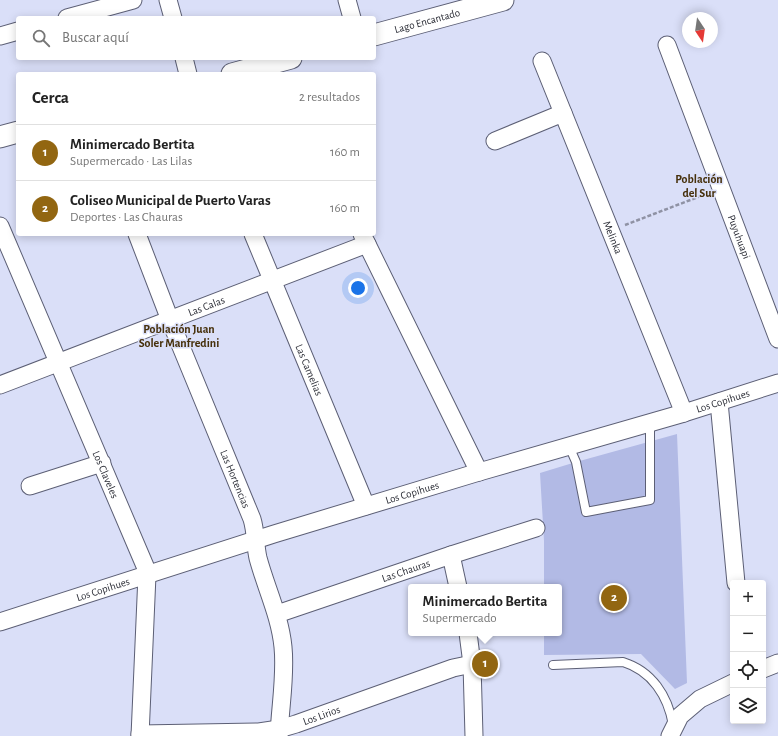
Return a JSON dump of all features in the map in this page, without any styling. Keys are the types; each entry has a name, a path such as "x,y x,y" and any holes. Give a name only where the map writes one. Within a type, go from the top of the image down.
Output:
{"street":[{"path":"74,16 133,0"},
{"path":"168,0 172,16"},
{"path":"347,0 351,16"},
{"name":"Lago Encantado","path":"376,34 450,7 503,0"},
{"path":"0,36 16,32"},
{"name":"Puyuhuapi","path":"667,45 778,339"},
{"path":"184,60 188,72"},
{"name":"Melinka","path":"542,61 684,413"},
{"path":"243,72 285,64"},
{"path":"495,140 563,113"},
{"path":"0,137 16,133"},
{"name":"Los Claveles","path":"0,226 5,252 59,362 142,558 147,575 140,735"},
{"name":"Las Hortencias","path":"138,236 170,320 256,530 258,559 277,614 283,646 284,662 279,732"},
{"name":"Las Camelias","path":"253,236 366,506"},
{"path":"365,239 479,472"},
{"name":"Las Calas","path":"0,385 272,280 365,239"},
{"name":"Los Copihues","path":"0,622 366,506 654,422 778,383"},
{"path":"719,402 736,580"},
{"path":"30,486 102,463"},
{"name":"Las Chauras","path":"277,614 536,528"},
{"path":"451,555 457,584"},
{"path":"468,636 472,664 474,736"},
{"path":"766,668 778,662"},
{"name":"Los Lirios","path":"140,735 279,732 296,724 453,668 472,664"},
{"path":"672,732 680,716 700,699 730,684"}],"lane":[{"path":"569,446 576,462 586,512 650,500 650,430 654,422"},
{"path":"554,665 623,662 632,665 649,676 657,686 669,709 672,732"}],"path":[{"path":"610,230 721,188"}],"shaded area":[{"path":"677,434 687,683 675,689 641,654 544,655 544,636 562,636 562,584 544,584 544,541 540,473"}],"place":[{"name":"Coliseo Municipal de Puerto Varas","path":"614,598"},
{"name":"Minimercado Bertita","path":"485,664"}],"district":[{"name":"Población del Sur","path":"699,186"},
{"name":"Población Juan Soler Manfredini","path":"179,336"}]}
